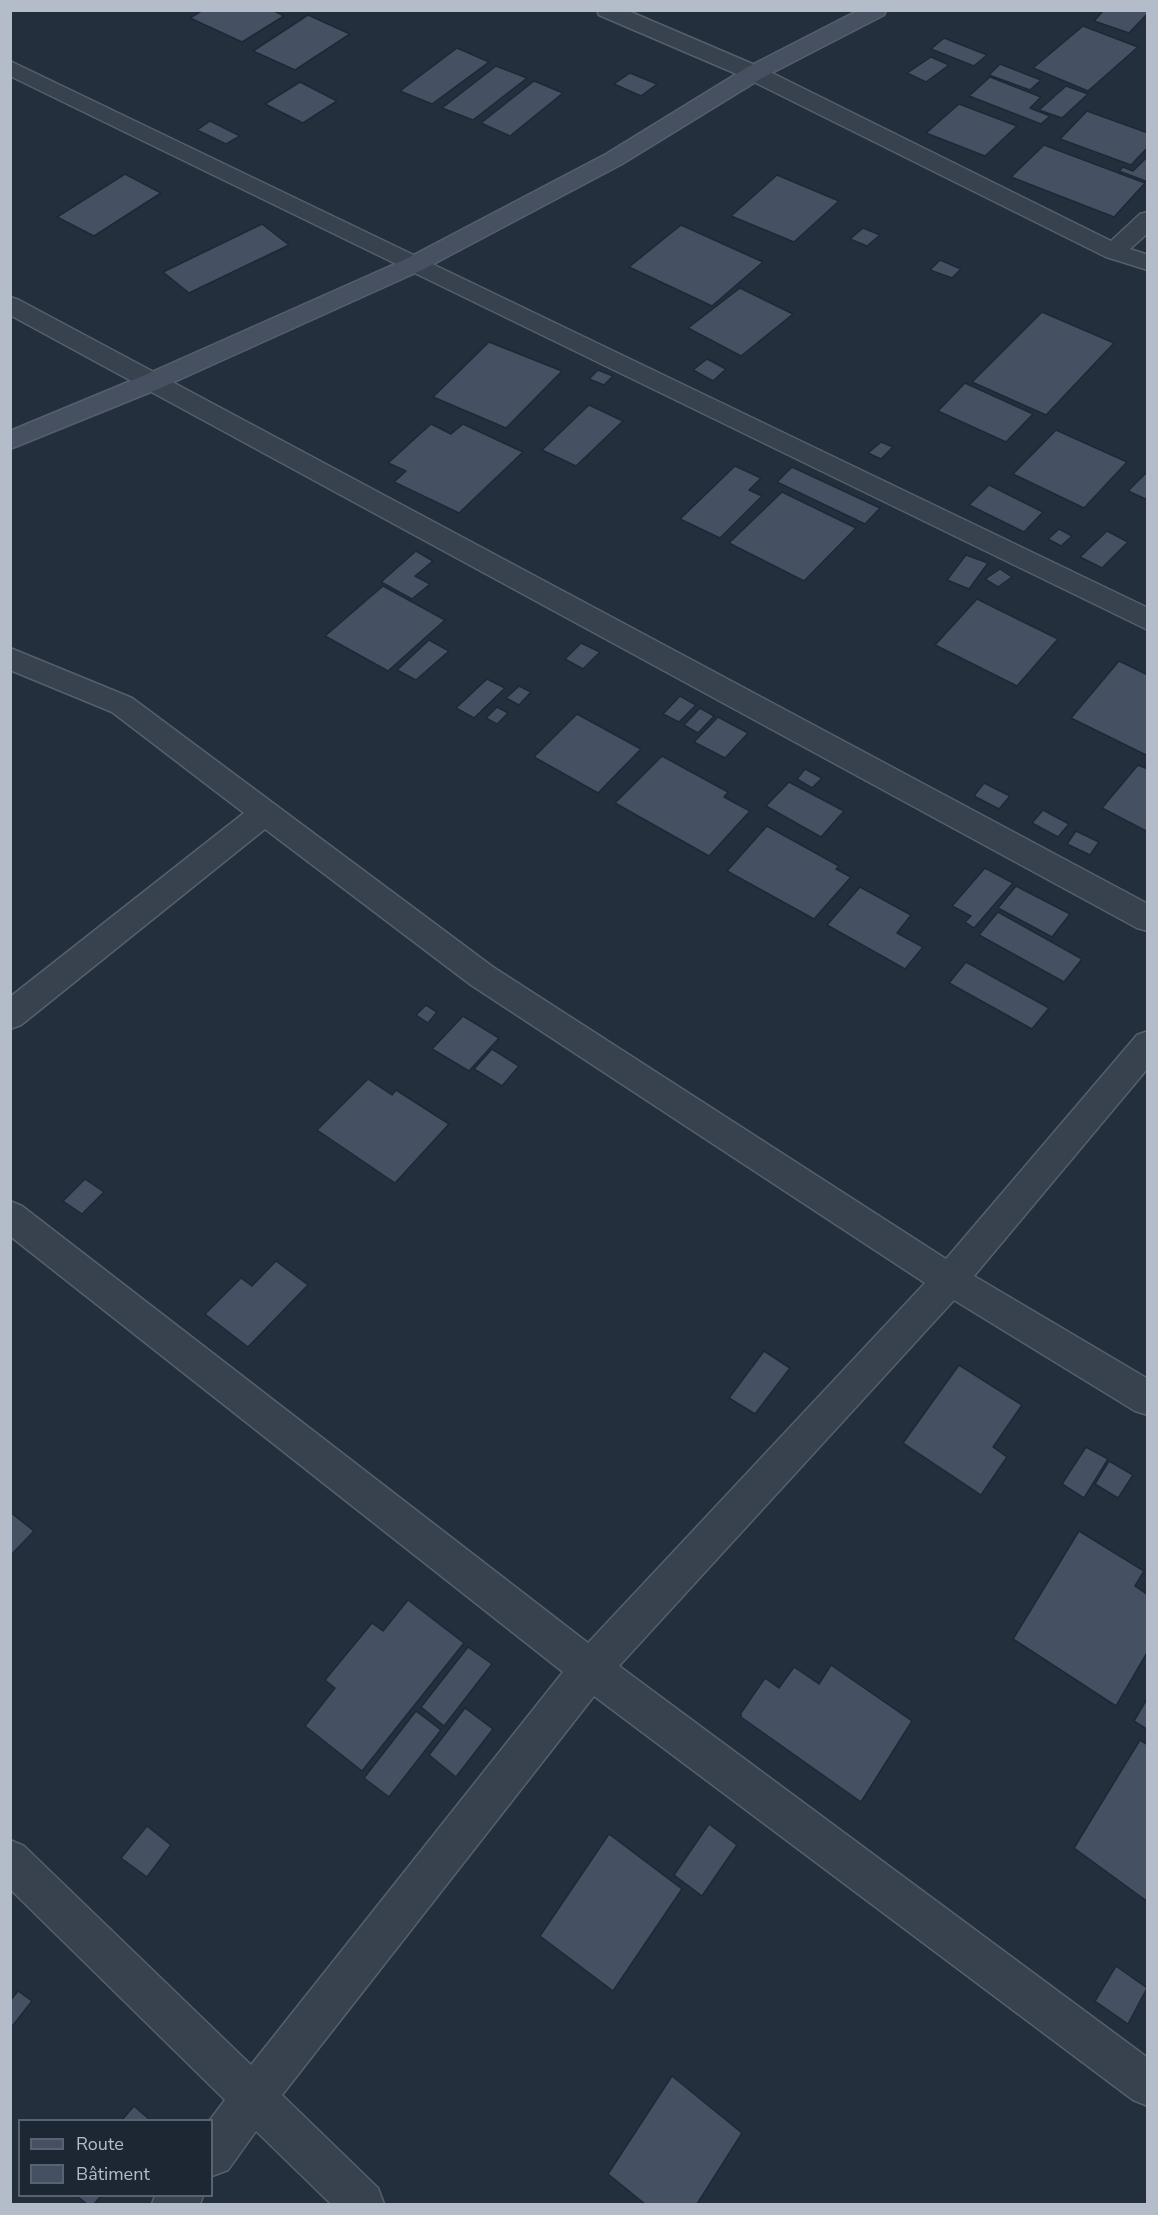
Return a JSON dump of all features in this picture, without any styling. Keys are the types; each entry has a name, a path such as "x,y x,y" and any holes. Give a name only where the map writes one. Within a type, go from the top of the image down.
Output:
{"street":[{"path":"607,10 754,74 1114,252 1148,263"},
{"path":"10,441 154,381 415,264 614,159 754,74 876,10"},
{"path":"10,67 1148,620"},
{"path":"1114,252 1148,219"},
{"path":"10,305 1148,920"},
{"path":"10,658 123,705 482,976 950,1280 1148,1400"},
{"path":"10,1016 266,813"},
{"path":"213,2153 254,2096 590,1669 950,1280 1148,1044"},
{"path":"10,1216 590,1669 1148,2085"},
{"path":"10,1860 254,2096 362,2205"}],"building":[{"path":"203,10 272,10 284,16 242,42 190,18"},
{"path":"1104,10 1148,10 1148,13 1129,33 1094,21"},
{"path":"308,15 350,34 295,70 253,51"},
{"path":"1083,26 1138,47 1088,91 1033,68"},
{"path":"944,38 987,55 974,66 931,49"},
{"path":"457,48 489,62 432,104 400,91"},
{"path":"931,57 949,65 926,82 907,73"},
{"path":"1000,64 1041,80 1030,90 989,75"},
{"path":"496,66 527,78 473,120 442,108"},
{"path":"630,73 657,84 641,96 614,84"},
{"path":"990,77 1041,97 1030,108 1050,116 1041,124 969,96"},
{"path":"534,81 563,93 510,136 481,123"},
{"path":"300,82 337,101 303,123 265,104"},
{"path":"1066,86 1088,94 1062,118 1039,110"},
{"path":"959,104 1017,126 985,156 926,133"},
{"path":"1087,111 1148,133 1148,147 1131,165 1060,139"},
{"path":"210,121 240,136 226,144 197,130"},
{"path":"1044,145 1145,183 1114,217 1011,177"},
{"path":"1145,159 1148,159 1148,182 1119,171 1123,167 1133,171"},
{"path":"125,174 161,193 94,236 57,217"},
{"path":"777,175 839,201 794,242 731,216"},
{"path":"262,224 289,245 189,293 163,272"},
{"path":"681,225 763,262 712,306 629,267"},
{"path":"863,228 880,235 867,246 850,239"},
{"path":"940,260 961,269 952,278 930,270"},
{"path":"740,288 793,314 741,356 688,328"},
{"path":"1042,312 1114,343 1046,415 972,382"},
{"path":"489,342 562,371 506,428 433,397"},
{"path":"707,359 726,369 713,381 693,370"},
{"path":"598,370 613,376 604,385 589,379"},
{"path":"965,383 1033,414 1006,442 938,411"},
{"path":"589,405 623,421 576,466 542,450"},
{"path":"431,424 451,434 463,424 523,452 459,513 394,482 406,471 388,463"},
{"path":"1056,430 1127,462 1084,508 1013,474"},
{"path":"881,442 893,447 881,459 868,453"},
{"path":"735,466 761,478 749,490 762,496 720,538 680,519"},
{"path":"792,467 880,508 865,524 777,482"},
{"path":"1148,471 1148,500 1128,491"},
{"path":"989,485 1043,512 1024,532 969,505"},
{"path":"782,492 856,528 804,581 729,543"},
{"path":"1059,529 1072,536 1061,546 1048,539"},
{"path":"1107,531 1128,542 1102,568 1080,557"},
{"path":"416,551 433,561 415,576 430,584 412,599 381,582"},
{"path":"966,555 988,563 969,589 947,580"},
{"path":"1000,569 1012,577 998,587 985,579"},
{"path":"383,586 445,620 388,671 325,636"},
{"path":"977,599 1058,639 1017,686 935,645"},
{"path":"429,640 449,651 416,680 397,670"},
{"path":"581,643 600,652 583,669 565,659"},
{"path":"1119,661 1148,675 1148,756 1071,718"},
{"path":"487,679 505,688 474,718 456,708"},
{"path":"519,686 531,692 519,705 506,698"},
{"path":"680,696 696,705 679,722 663,714"},
{"path":"497,707 508,713 497,724 486,718"},
{"path":"700,708 714,716 698,733 684,725"},
{"path":"577,714 641,749 598,793 534,757"},
{"path":"718,717 748,733 725,758 694,742"},
{"path":"662,756 728,792 724,797 750,811 709,856 615,803"},
{"path":"1138,765 1148,769 1148,832 1102,808"},
{"path":"805,769 822,778 812,788 797,779"},
{"path":"789,782 844,811 821,837 766,806"},
{"path":"984,783 1010,796 999,809 974,796"},
{"path":"1043,810 1069,824 1058,837 1032,823"},
{"path":"767,826 839,866 836,869 851,877 814,919 727,871"},
{"path":"1076,831 1099,842 1090,855 1067,844"},
{"path":"985,868 1013,883 974,928 965,922 971,916 952,906"},
{"path":"1016,886 1070,914 1052,937 998,908"},
{"path":"860,887 911,915 897,933 923,947 905,969 827,925"},
{"path":"998,912 1082,959 1064,982 979,935"},
{"path":"966,962 1049,1008 1032,1029 949,983"},
{"path":"426,1005 437,1012 428,1023 416,1015"},
{"path":"463,1016 499,1038 469,1071 432,1049"},
{"path":"492,1049 519,1066 502,1086 474,1069"},
{"path":"368,1079 392,1095 396,1090 449,1124 395,1183 317,1130"},
{"path":"85,1179 104,1192 82,1214 63,1201"},
{"path":"276,1261 308,1285 248,1347 205,1314 241,1278 252,1286"},
{"path":"764,1351 790,1368 755,1414 729,1398"},
{"path":"959,1365 1022,1405 993,1447 1007,1457 981,1495 903,1443"},
{"path":"1086,1447 1108,1459 1084,1498 1062,1484"},
{"path":"1109,1461 1133,1475 1118,1498 1095,1484"},
{"path":"10,1512 34,1531 10,1556"},
{"path":"1079,1531 1144,1571 1135,1586 1148,1595 1148,1651 1116,1706 1013,1639"},
{"path":"408,1600 464,1643 362,1771 305,1726 335,1688 325,1680 372,1623 383,1631"},
{"path":"468,1647 492,1664 444,1726 421,1707"},
{"path":"831,1665 912,1721 861,1802 741,1717 741,1713 765,1678 779,1688 794,1667 819,1684"},
{"path":"1148,1697 1148,1730 1134,1721"},
{"path":"465,1708 493,1729 456,1777 429,1755"},
{"path":"416,1711 441,1730 389,1797 364,1778"},
{"path":"1140,1740 1148,1745 1148,1902 1074,1848"},
{"path":"709,1824 737,1845 702,1896 674,1875"},
{"path":"147,1826 171,1845 147,1877 121,1858"},
{"path":"609,1834 682,1889 613,1991 540,1936"},
{"path":"1116,1966 1147,1988 1128,2024 1095,2001"},
{"path":"18,1991 32,2001 10,2029 10,2001"},
{"path":"672,2076 742,2133 697,2204 645,2204 608,2174"},
{"path":"134,2106 149,2119 123,2119"},
{"path":"78,2197 100,2197 94,2204 87,2204"}]}
